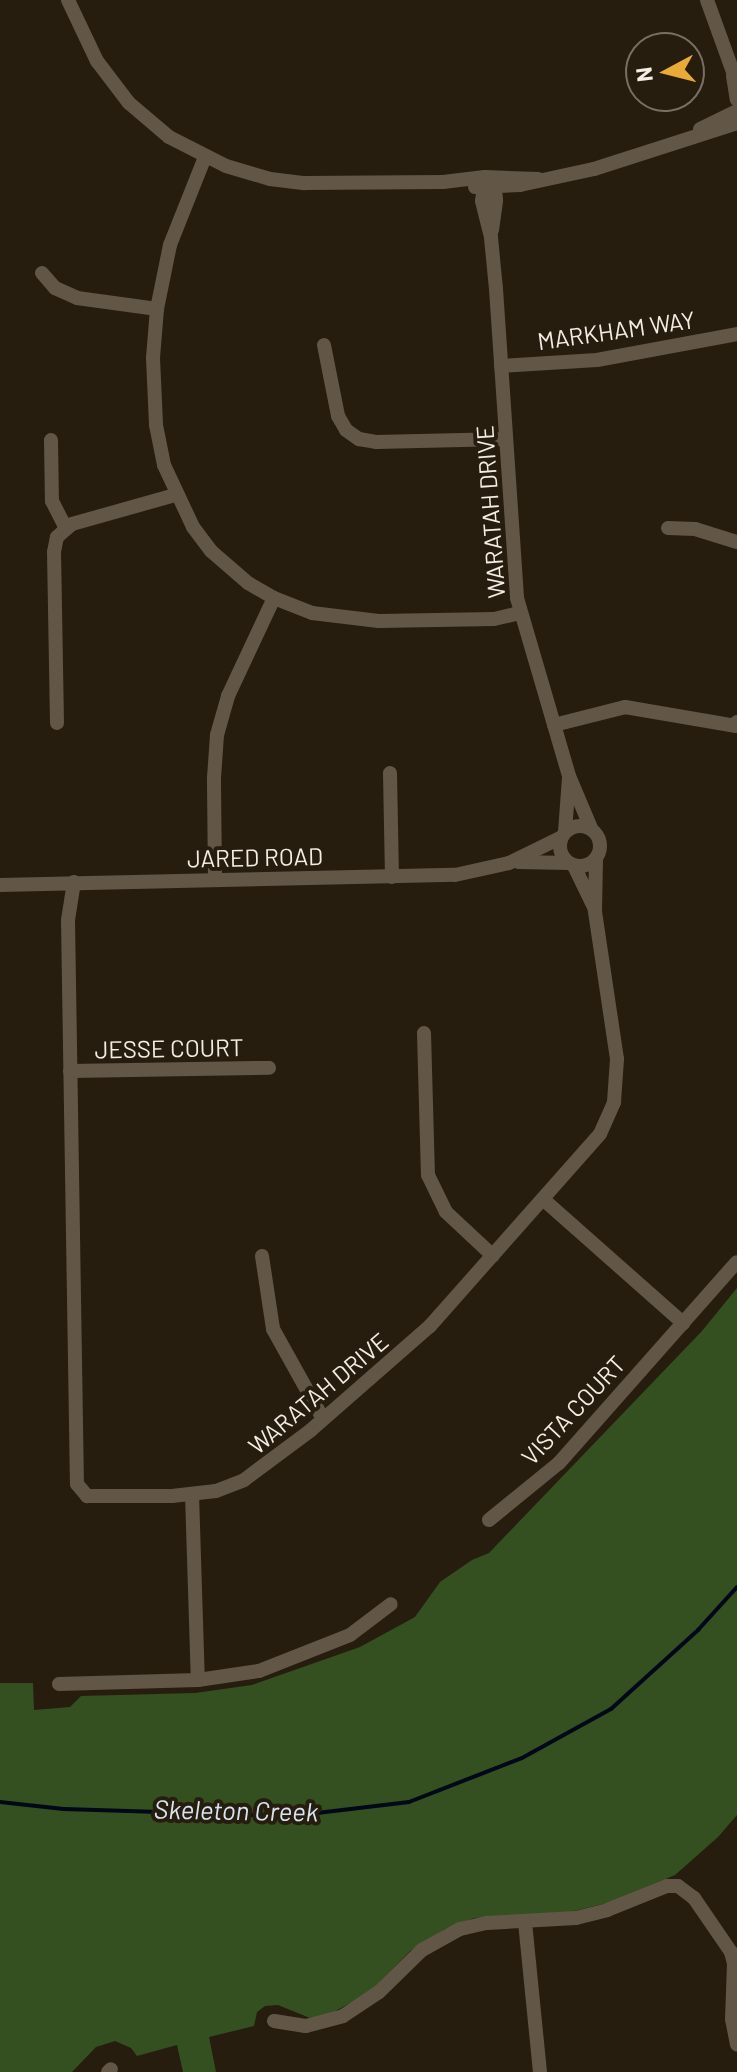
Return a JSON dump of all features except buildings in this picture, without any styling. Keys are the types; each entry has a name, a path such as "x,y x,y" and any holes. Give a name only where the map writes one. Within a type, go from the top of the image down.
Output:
{"street":[{"path":"68,0 81,34 113,85 151,123 205,157 261,177 305,183 538,179 594,169 737,123"},
{"path":"707,0 735,79 737,100"},
{"path":"689,136 737,111"},
{"path":"205,157 170,245 157,309 154,406 159,445 175,495 211,551 241,578 274,598 312,613 365,621 494,619 520,613"},
{"name":"WARATAH DRIVE","path":"489,182 513,569 520,613 569,776 591,828"},
{"path":"42,273 55,288 77,298 157,309"},
{"name":"MARKHAM WAY","path":"501,366 597,360 737,334"},
{"path":"324,345 338,416 346,430 359,439 376,442 506,439"},
{"path":"51,440 52,501 66,528"},
{"path":"57,723 54,552 57,537 66,528 175,495"},
{"path":"668,528 695,529 737,542"},
{"path":"215,879 214,778 217,735 228,696 274,598"},
{"path":"554,725 625,707 737,725"},
{"path":"390,773 392,877"},
{"name":"WARATAH DRIVE","path":"564,834 569,776"},
{"path":"575,826 591,828 601,843 596,859 586,866 571,864 561,854 564,834 575,826"},
{"name":"JARED ROAD","path":"509,863 564,834"},
{"name":"WARATAH DRIVE","path":"67,882 77,1484 87,1496 192,1494 244,1480 275,1460 430,1326 600,1134 614,1102 617,1059 595,911 596,859"},
{"name":"JARED ROAD","path":"0,885 392,877 467,873 509,863 571,864"},
{"name":"WARATAH DRIVE","path":"571,864 595,911"},
{"path":"424,1033 428,1175 446,1212 493,1256"},
{"name":"JESSE COURT","path":"70,1071 269,1068"},
{"path":"544,1200 683,1323"},
{"path":"262,1256 273,1329 323,1419"},
{"name":"VISTA COURT","path":"489,1520 559,1463 737,1262"},
{"path":"192,1494 198,1680"},
{"path":"59,1684 198,1680 259,1671 288,1663 350,1635 391,1604"},
{"path":"274,2021 306,2026 335,2020 368,2001 413,1957 443,1937 487,1923 592,1915 667,1886 678,1886 694,1898 731,1952 734,1963 732,2019 737,2045"},
{"path":"525,1922 540,2072"}],"green space":[{"path":"737,1288 737,1815 718,1837 675,1875 607,1903 570,1912 474,1918 445,1929 410,1951 370,1992 330,2014 310,2018 278,2005 265,2006 257,2012 254,2026 209,2037 216,2072 183,2072 177,2045 137,2056 131,2048 115,2041 96,2047 72,2072 0,2072 0,1683 33,1683 34,1710 70,1707 81,1696 195,1693 252,1685 360,1647 415,1617 440,1582 472,1560 489,1553 702,1331"}],"waterway":[{"name":"Skeleton Creek","path":"0,1802 64,1809 292,1816 409,1802 522,1758 611,1709 698,1630 737,1587"}]}
